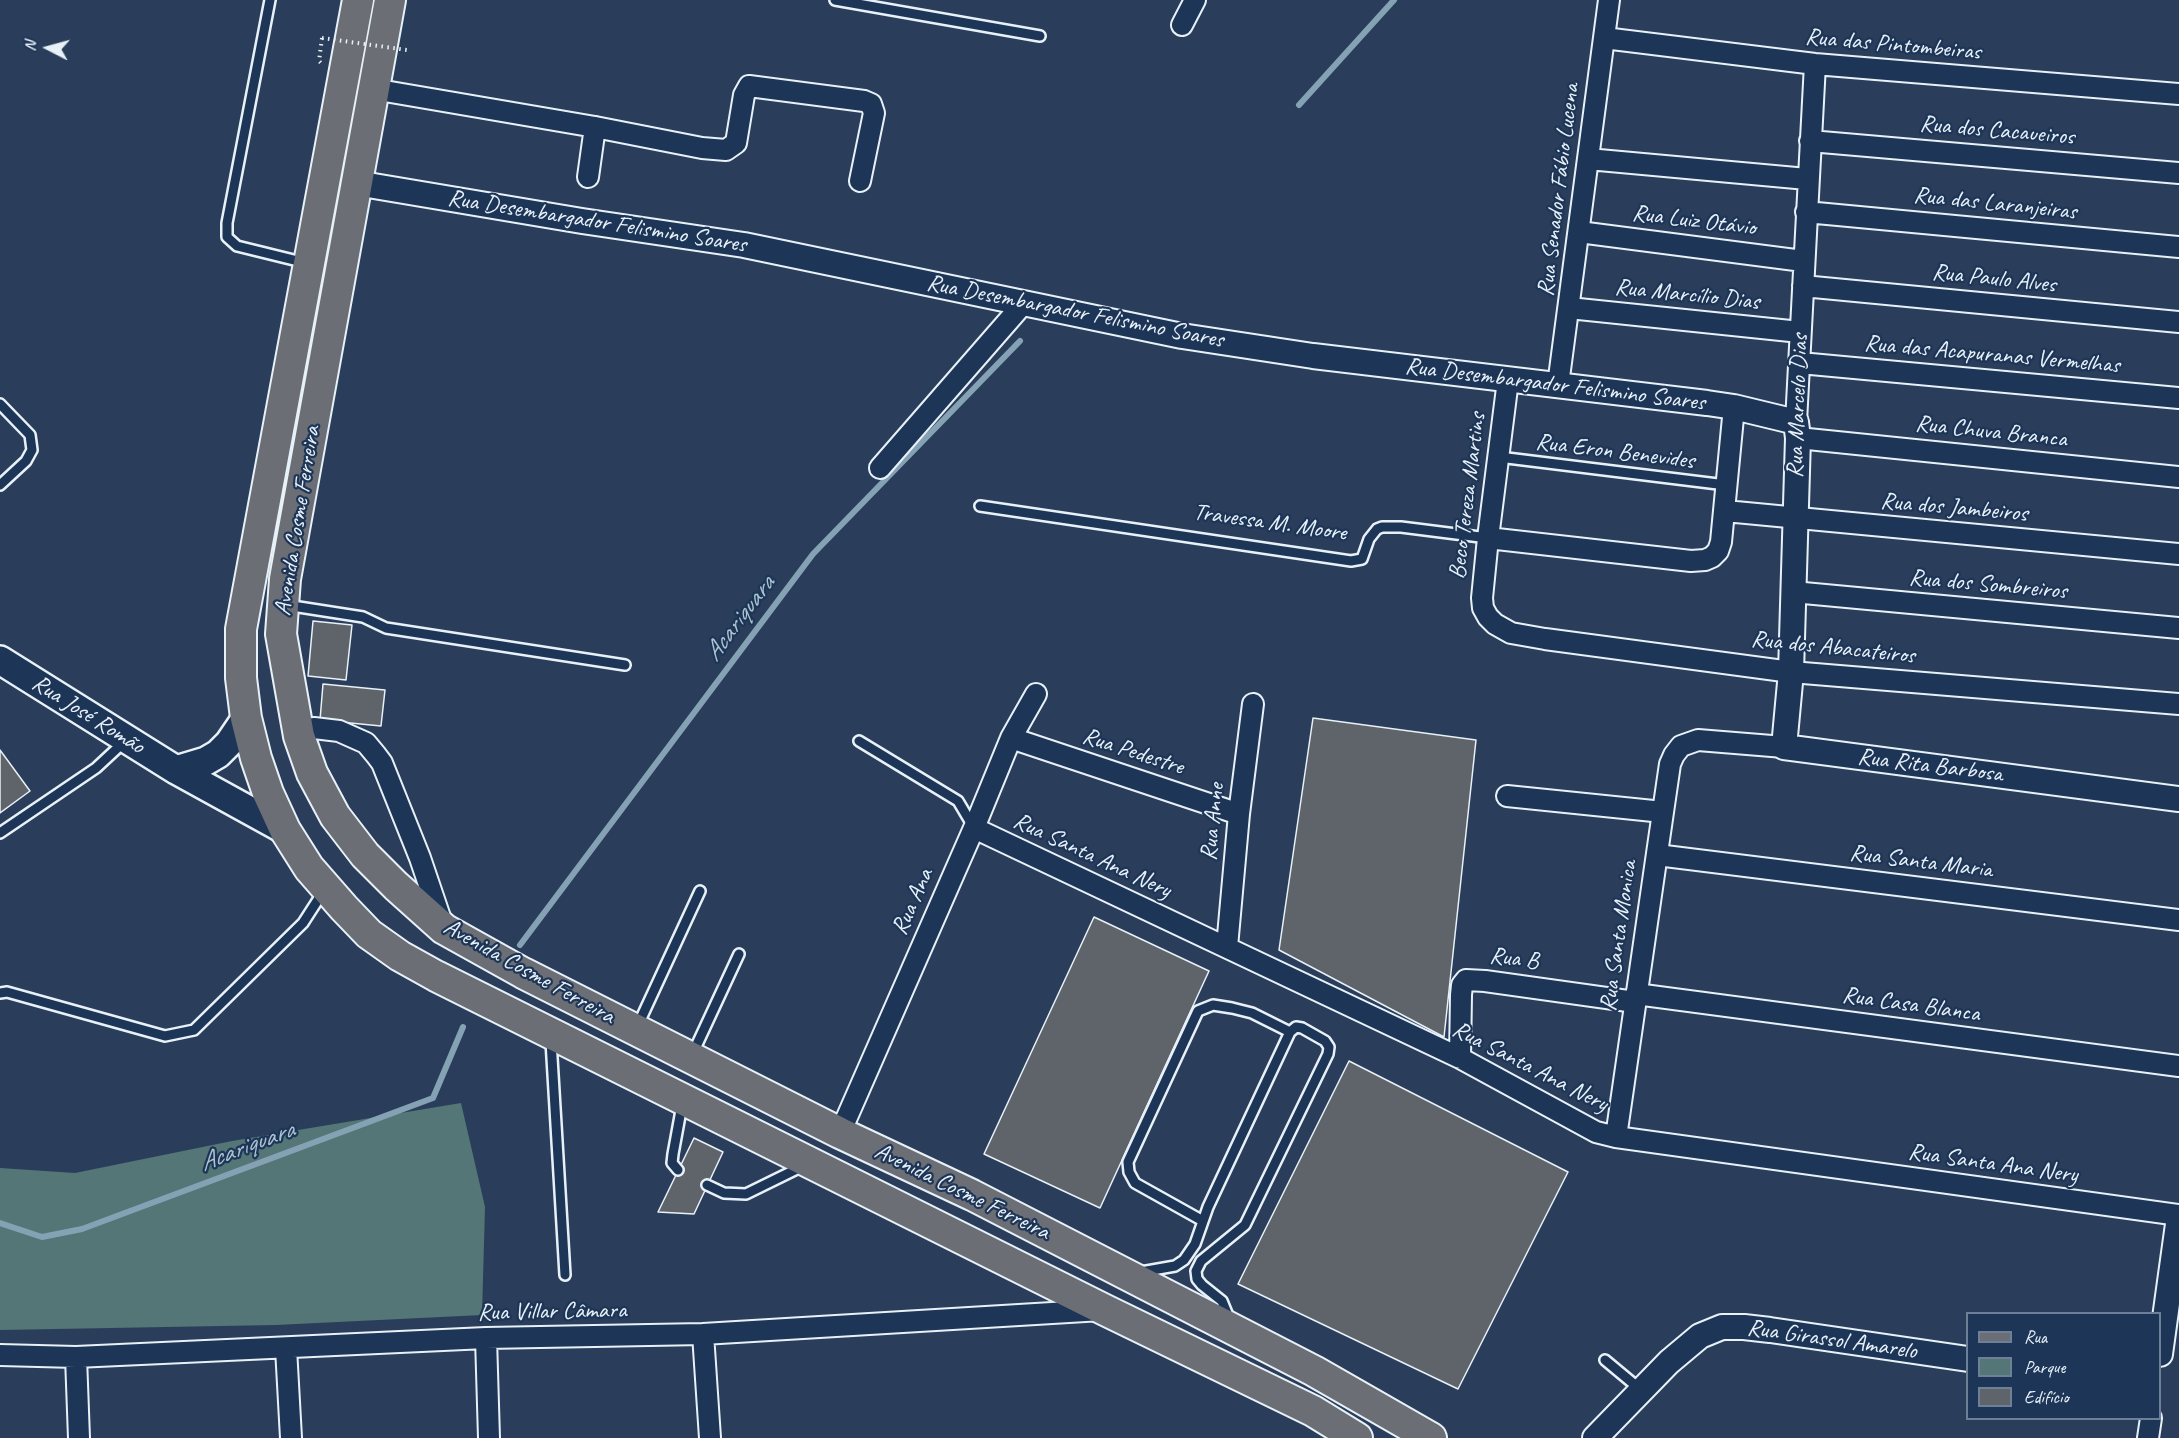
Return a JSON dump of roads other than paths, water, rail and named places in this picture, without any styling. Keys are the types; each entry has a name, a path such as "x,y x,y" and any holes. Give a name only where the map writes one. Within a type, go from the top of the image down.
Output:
{"main road":[{"name":"Avenida Cosme Ferreira","path":"358,0 241,628 241,678 246,718 256,758 268,793 285,830 309,868 369,934 400,956 550,1034 809,1163 1313,1410 1357,1438"},
{"name":"Avenida Cosme Ferreira","path":"390,0 287,567 281,634 299,736 312,773 335,816 365,855 444,929 523,973 690,1058 840,1133 972,1195 1126,1274 1324,1377 1431,1438"},
{"name":"Rua José Romão","path":"0,660 176,770 285,830"},
{"path":"176,770 206,761 218,754 229,743 246,718"}],"street":[{"path":"1182,25 1195,0"},
{"name":"Rua Senador Fábio Lucena","path":"1558,385 1609,0"},
{"name":"Rua das Pintombeiras","path":"1604,38 1815,64 2179,94"},
{"name":"Rua Marcelo Dias","path":"1784,747 1791,672 1800,332 1815,64"},
{"path":"373,89 702,148 726,150 736,143 744,95 749,86 864,100 871,104 874,113 860,181"},
{"path":"588,177 595,127"},
{"name":"Rua dos Cacaueiros","path":"1810,141 2179,173"},
{"path":"1588,159 1807,179"},
{"name":"Rua Desembargador Felismino Soares","path":"356,183 582,221 744,245 1204,339 1313,356 1734,407 1797,430"},
{"name":"Rua das Laranjeiras","path":"1806,212 2179,247"},
{"name":"Rua Luiz Otávio","path":"1579,232 1803,261"},
{"name":"Rua Paulo Alves","path":"1803,286 2179,322"},
{"path":"880,468 1023,303"},
{"name":"Rua Marcílio Dias","path":"1569,308 1800,332"},
{"name":"Rua das Acapuranas Vermelhas","path":"1800,363 2179,398"},
{"name":"Beco Tereza Martins","path":"1488,617 1482,598 1508,380"},
{"path":"1725,511 1734,407"},
{"name":"Rua Chuva Branca","path":"1797,430 2179,477"},
{"name":"Rua dos Jambeiros","path":"1725,511 2179,554"},
{"name":"Travessa M. Moore","path":"1488,537 1691,561 1705,560 1718,551 1725,511"},
{"name":"Rua dos Sombreiros","path":"1792,592 2179,628"},
{"name":"Rua dos Abacateiros","path":"1488,617 1511,633 1791,672 2179,704"},
{"name":"Rua Ana","path":"840,1133 974,828 1011,738 1036,694"},
{"name":"Rua Anne","path":"1227,947 1239,814 1253,704"},
{"path":"299,736 314,729 339,731 366,743 376,754 420,858 444,929"},
{"name":"Rua Pedestre","path":"1011,738 1239,814"},
{"name":"Rua Rita Barbosa","path":"1681,746 1706,740 1784,747 2179,799"},
{"name":"Rua Santa Monica","path":"1616,1137 1670,764 1681,746"},
{"path":"1507,796 1663,812"},
{"name":"Rua Santa Ana Nery","path":"974,828 1460,1059 1596,1132 1616,1137 2179,1216"},
{"name":"Rua Santa Maria","path":"1657,855 2179,920"},
{"name":"Rua B","path":"1460,1059 1461,995 1462,985 1466,980 1635,998"},
{"name":"Rua Casa Blanca","path":"1635,998 2179,1066"},
{"path":"2161,1347 2179,1216"},
{"name":"Rua Villar Câmara","path":"0,1355 76,1357 486,1338 703,1334 1105,1310"},
{"name":"Rua Girassol Amarelo","path":"1595,1438 1669,1362 1700,1336 1722,1327 1770,1330 1966,1359"},
{"path":"703,1334 710,1438"},
{"path":"486,1338 489,1438"},
{"path":"286,1348 291,1438"},
{"path":"76,1357 79,1438"},
{"path":"2148,1438 2151,1420"}],"lane":[{"path":"270,0 226,223 227,237 237,246 308,263"},
{"path":"835,0 1040,36"},
{"path":"0,404 30,435 32,450 27,461 0,485"},
{"name":"Rua Eron Benevides","path":"1499,457 1726,485"},
{"name":"Travessa M. Moore","path":"980,506 1352,561 1362,559 1369,539 1377,529 1382,527 1488,537"},
{"path":"283,605 363,617 386,628 625,665"},
{"path":"0,833 96,768 126,740"},
{"path":"859,741 958,801 974,828"},
{"path":"0,993 7,992 165,1036 194,1030 303,923 326,887"},
{"path":"636,1030 700,891"},
{"path":"690,1058 739,954"},
{"path":"1203,1221 1135,1183 1129,1172 1128,1162 1133,1151 1198,1011 1213,1005 1233,1008 1252,1013 1290,1032"},
{"path":"1126,1274 1166,1269 1184,1260 1195,1244 1203,1221 1290,1032 1296,1028 1302,1028 1325,1041 1329,1047 1328,1054 1245,1225 1200,1261 1196,1271 1197,1279 1202,1286 1222,1301 1232,1329"},
{"path":"550,1034 565,1275"},
{"path":"678,1170 672,1163 683,1100"},
{"path":"707,1185 724,1193 746,1194 809,1163"},
{"path":"1605,1360 1641,1390"}],"waterway":[{"path":"1299,105 1394,0"},
{"name":"Acariquara","path":"520,945 813,554 1020,341"},
{"name":"Acariquara","path":"0,1223 42,1237 82,1229 433,1098 463,1027"}]}
